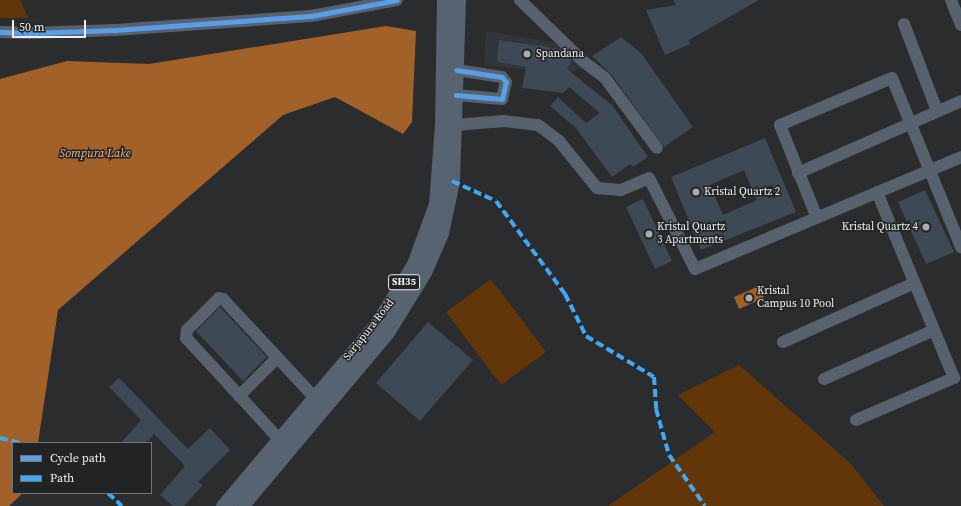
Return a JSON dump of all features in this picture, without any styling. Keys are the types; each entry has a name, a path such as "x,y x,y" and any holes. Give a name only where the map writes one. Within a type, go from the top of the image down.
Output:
{"main road":[{"name":"Sarjapura Road","path":"223,506 259,474 387,332 409,300 441,233 452,180 448,125 444,0"},
{"name":"Sarjapura Road","path":"241,506 279,439 377,324 414,264 436,204 448,125 456,95 458,0"}],"street":[{"path":"0,32 31,33 107,30 311,16 397,0"},
{"path":"520,0 584,62 605,78 657,148"},
{"path":"951,0 961,25"},
{"path":"904,24 937,111"},
{"path":"456,95 502,99 506,82 502,77 457,70"},
{"path":"817,218 780,125 892,78 929,170 957,223 961,247"},
{"path":"798,173 961,100"},
{"path":"448,125 504,121 538,125 559,141 597,188 620,190 650,178 695,269 961,157"},
{"path":"856,420 954,378 877,192"},
{"path":"782,342 914,282"},
{"path":"279,439 186,338 187,330 219,298 223,299 315,398"},
{"path":"824,379 934,330"},
{"path":"239,396 277,358"}],"shaded area":[{"path":"0,0 20,0 28,18 0,18"},
{"name":"Spandana","path":"486,31 557,43 583,66 568,75 484,65"},
{"path":"491,279 546,352 501,385 446,312"},
{"path":"739,365 850,463 884,506 608,506 715,432 678,395"}],"water":[{"name":"Sompura Lake","path":"386,26 416,31 412,122 403,134 335,97 283,115 58,310 38,442 12,442 12,494 22,494 9,506 0,506 0,79 67,61 149,64"},
{"name":"Kristal Campus 10 Pool","path":"759,286 764,298 739,309 734,297"}],"building":[{"path":"673,0 759,0 689,40 690,44 665,55 646,10 676,5"},
{"path":"621,37 641,53 693,127 664,147 611,74 592,56"},
{"path":"499,40 559,49 572,61 567,69 612,105 648,157 633,167 630,164 612,177 575,127 550,106 558,97 586,123 600,113 569,87 563,93 522,88 526,67 497,62"},
{"name":"Kristal Quartz 2","path":"765,138 796,212 701,250 671,177","holes":["744,170 757,200 723,215 710,185"]},
{"name":"Kristal Quartz 4","path":"925,190 954,252 926,264 898,202"},
{"name":"Kristal Quartz 3 Apartments","path":"643,199 672,261 655,269 626,207"},
{"path":"220,307 267,357 243,381 196,331"},
{"path":"428,322 473,360 420,421 376,383"},
{"path":"119,378 188,449 210,428 230,450 198,482 203,485 184,506 173,506 160,495 185,466 154,434 147,442 122,442 141,420 109,387"}],"marked path":[{"path":"452,181 496,201 565,294 586,336 654,377 656,409 669,455 705,506"},
{"path":"0,438 16,442"},
{"path":"109,494 122,506"}],"cycle path":[{"path":"0,32 31,33 115,30 311,16 397,0"},
{"path":"456,95 502,99 506,82 502,77 457,70"}],"place":[{"name":"Spandana","path":"527,54"},
{"name":"Kristal Quartz 2","path":"696,192"},
{"name":"Kristal Quartz 4","path":"926,227"},
{"name":"Kristal Quartz 3 Apartments","path":"649,234"},
{"name":"Kristal Campus 10 Pool","path":"749,298"}]}
